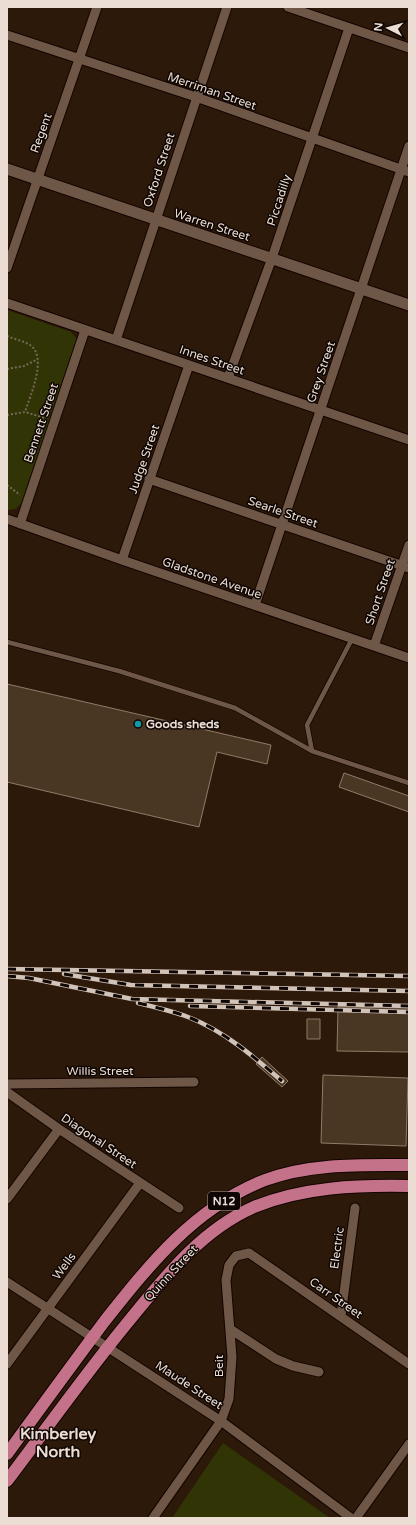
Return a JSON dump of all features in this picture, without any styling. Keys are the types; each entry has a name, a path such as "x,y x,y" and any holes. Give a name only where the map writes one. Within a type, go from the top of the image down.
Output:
{"highway":[{"name":"Quinn Street","path":"7,1454 92,1338 137,1280 166,1247 199,1217 230,1197 266,1180 299,1171 332,1166 409,1166"},
{"name":"Quinn Street","path":"7,1481 108,1347 185,1255 214,1230 254,1208 297,1193 349,1186 409,1186"}],"street":[{"name":"Regent","path":"7,268 98,7"},
{"name":"Oxford Street","path":"116,340 227,7"},
{"path":"288,7 409,48"},
{"name":"Piccadilly","path":"228,378 272,258 349,28"},
{"name":"Merriman Street","path":"7,35 196,97 405,171"},
{"name":"Grey Street","path":"255,606 361,288 405,171 409,146"},
{"name":"Warren Street","path":"7,169 409,305"},
{"name":"Innes Street","path":"7,303 409,440"},
{"name":"Bennett Street","path":"20,524 85,330"},
{"name":"Judge Street","path":"122,560 189,365"},
{"name":"Searle Street","path":"149,479 406,566"},
{"name":"Gladstone Avenue","path":"7,519 409,658"},
{"name":"Short Street","path":"374,646 406,566 409,545"},
{"name":"Willis Street","path":"7,1084 194,1082"},
{"name":"Diagonal Street","path":"7,1092 59,1129 179,1208"},
{"path":"7,1199 59,1129"},
{"name":"Wells","path":"7,1364 140,1183"},
{"name":"Electric","path":"341,1316 355,1208"},
{"name":"Carr Street","path":"249,1253 409,1364"},
{"name":"Beit","path":"153,1518 221,1421 231,1388 227,1273 229,1265 236,1256 249,1253"},
{"name":"Maude Street","path":"7,1282 221,1421 351,1518"},
{"path":"230,1329 276,1359 293,1366 318,1372"},
{"path":"356,1518 409,1444"}],"lane":[{"path":"312,751 307,725 352,639"},
{"path":"7,642 134,675 235,708 312,751 409,783"}],"path":[{"path":"7,336 30,344 37,354 38,370 25,412"},
{"path":"7,369 24,366 38,359"},
{"path":"7,415 25,412 54,421"},
{"path":"7,485 27,501"}],"green space":[{"path":"7,310 71,332 76,338 76,344 23,502 15,509 8,510"},
{"path":"223,1443 330,1518 172,1518"}],"building":[{"path":"7,684 271,745 267,764 217,752 199,827 7,782"},
{"path":"344,773 409,796 409,812 339,787"},
{"path":"338,1007 409,1008 409,1052 337,1051"},
{"path":"307,1019 320,1019 320,1039 307,1039"},
{"path":"262,1057 288,1081 282,1087 256,1064"},
{"path":"323,1075 408,1078 406,1146 321,1143"}],"railway":[{"path":"7,969 409,976"},
{"path":"64,974 131,985 409,991"},
{"path":"7,976 29,978 132,999 409,1006"},
{"path":"138,1003 188,1017 214,1029 249,1053 282,1081"},
{"path":"190,1006 409,1012"}],"place":[{"name":"Goods sheds","path":"138,724"}],"district":[{"name":"Kimberley North","path":"58,1443"}]}
